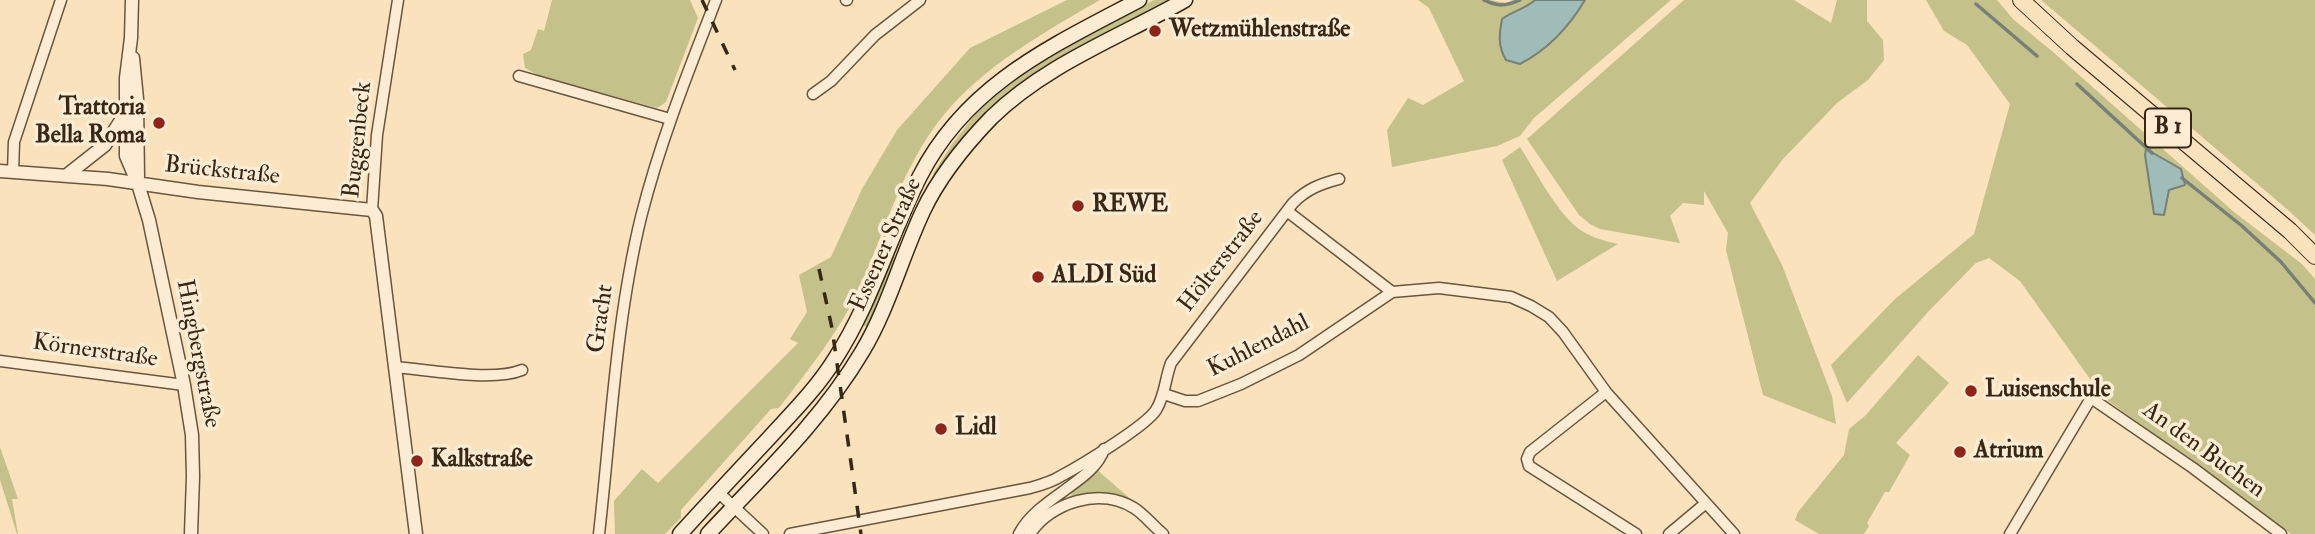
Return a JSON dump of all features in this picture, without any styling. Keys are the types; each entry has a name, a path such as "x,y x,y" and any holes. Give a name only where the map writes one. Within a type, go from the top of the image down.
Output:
{"main road":[{"name":"Essener Straße","path":"680,534 826,374 858,321 920,175 941,140 960,116 1016,68 1139,0"},
{"name":"Essener Straße","path":"708,534 821,410 852,369 872,332 924,209 963,149 1024,89 1059,67 1185,0"},
{"name":"B 1","path":"2021,0 2315,256"}],"street":[{"path":"6,171 13,142 61,0"},
{"name":"Hingbergstraße","path":"132,0 131,38 125,78 126,156 149,220 184,385 192,445 191,534"},
{"name":"Buggenbeck","path":"398,0 377,135 372,209 376,216 416,534"},
{"name":"Gracht","path":"599,533 621,330 629,273 641,218 670,119 716,0"},
{"path":"813,93 831,81 875,35 920,0"},
{"name":"Hingbergstraße","path":"131,38 137,99 138,184"},
{"path":"519,76 670,119"},
{"path":"67,175 105,145 125,114"},
{"name":"Brückstraße","path":"6,171 67,175 198,192 372,209"},
{"name":"Hölterstraße","path":"1164,394 1166,375 1171,363 1287,211 1303,193 1315,186 1339,179"},
{"path":"1287,211 1392,292"},
{"name":"Kuhlendahl","path":"1164,394 1185,401 1198,401 1241,384 1299,355 1392,292 1413,289 1464,290 1511,297 1549,317 1606,392 1734,534"},
{"name":"Körnerstraße","path":"0,361 184,385"},
{"path":"395,366 489,376 509,375 522,370"},
{"path":"1606,392 1530,452 1528,466 1636,534"},
{"path":"789,534 1030,488 1061,476 1143,424 1155,412 1164,394"},
{"name":"An den Buchen","path":"2010,534 2091,398 2193,468 2281,534"},
{"path":"1019,534 1033,513 1098,463 1104,449"},
{"path":"719,493 763,534"},
{"path":"1030,534 1043,518 1068,503 1084,499 1105,499 1134,508 1163,534"},
{"path":"1669,534 1706,503"}],"shaded area":[{"path":"552,0 690,0 698,18 666,102 657,108 540,76 525,68 523,54 531,50 538,29 544,31"},
{"path":"1067,0 1100,0 996,66 958,99 928,136 905,178 851,305 779,408 771,409 681,510 681,518 665,534 615,534 614,501 642,469 658,483 798,343 790,339 807,312 799,275 831,257 862,189 897,130 970,48"},
{"path":"1154,0 1169,0 1047,65 1022,84 937,176 933,174 952,144 990,96 1007,82 1059,50"},
{"path":"1418,0 1490,0 1506,3 1513,0 1671,0 1534,118 1520,136 1497,146 1392,167 1387,130 1408,98 1423,105 1464,81 1429,8"},
{"path":"1684,0 1794,0 1831,23 1837,0 1867,0 1867,21 1883,40 1884,60 1868,80 1837,103 1783,159 1750,203 1782,265 1832,396 1836,424 1763,395 1726,250 1728,233 1704,191 1704,205 1683,203 1670,216 1680,243 1600,229 1579,215 1527,139"},
{"path":"1926,0 1997,0 2013,19 2234,212 2302,264 2315,279 2315,534 2291,534 2103,397 2020,281 1989,258 1976,263 1928,312 1847,403 1831,365 1895,299 1974,234 2010,104 1967,45 1944,31"},
{"path":"2041,0 2315,0 2315,235 2288,210"},
{"path":"1520,147 1556,204 1573,224 1590,236 1618,244 1557,281 1502,160"},
{"path":"892,256 897,258 867,327 862,325"},
{"path":"1918,355 1949,383 1896,443 1910,455 1889,492 1885,492 1867,523 1869,526 1864,534 1819,534 1795,520 1798,512 1844,455 1849,429 1865,416"},
{"path":"0,447 18,499 12,499 18,534 0,480"},
{"path":"1096,469 1134,502 1071,497 1072,486"}],"water":[{"path":"1535,0 1585,0 1565,28 1539,52 1520,64 1506,60 1500,41 1502,19"},
{"path":"2146,149 2181,169 2185,185 2169,190 2164,215 2154,214"}],"waterway":[{"path":"1484,0 1502,5 1520,0"},
{"path":"1976,4 2037,56"},
{"path":"2077,84 2152,153"},
{"path":"2182,178 2242,226 2281,262 2315,303"}],"railway":[{"path":"702,0 735,70"},
{"path":"819,269 832,328 861,534"}],"place":[{"name":"Wetzmühlenstraße","path":"1155,31"},
{"name":"Trattoria Bella Roma","path":"159,123"},
{"name":"REWE","path":"1078,206"},
{"name":"ALDI Süd","path":"1038,277"},
{"name":"Luisenschule","path":"1971,391"},
{"name":"Lidl","path":"941,429"},
{"name":"Atrium","path":"1960,452"},
{"name":"Kalkstraße","path":"417,461"}]}
